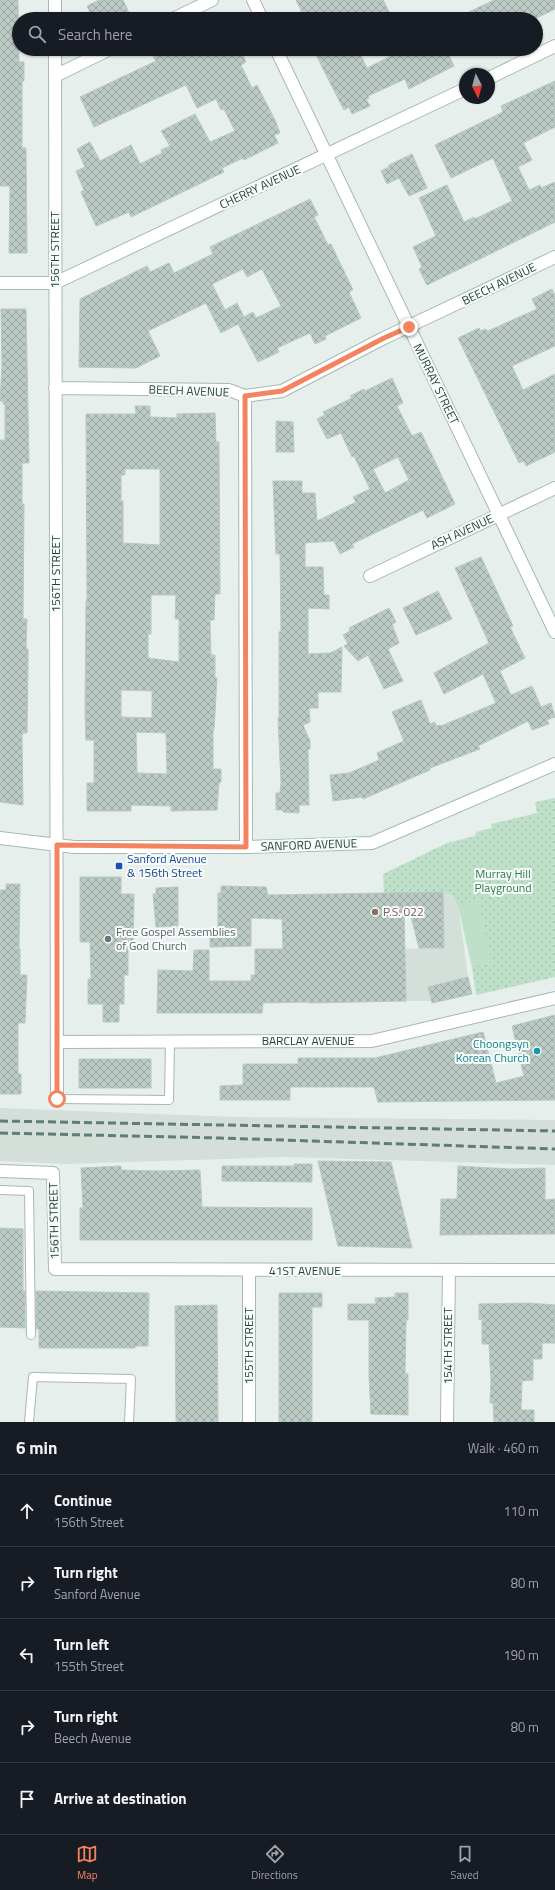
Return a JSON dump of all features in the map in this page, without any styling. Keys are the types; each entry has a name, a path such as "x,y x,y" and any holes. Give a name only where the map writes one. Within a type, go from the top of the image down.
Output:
{"street":[{"path":"55,0 55,12"},
{"path":"187,12 212,0"},
{"path":"253,0 259,12"},
{"path":"543,52 555,46"},
{"name":"156TH STREET","path":"55,56 57,1099"},
{"path":"55,76 96,56"},
{"name":"MURRAY STREET","path":"279,56 555,632"},
{"path":"495,75 534,56"},
{"name":"CHERRY AVENUE","path":"55,283 459,92"},
{"name":"BEECH AVENUE","path":"55,388 229,390 245,396 282,391 384,338 555,257"},
{"path":"0,283 55,283"},
{"path":"245,396 246,847"},
{"name":"ASH AVENUE","path":"370,576 555,488"},
{"name":"SANFORD AVENUE","path":"0,838 57,845 246,847 372,843 555,764"},
{"name":"BARCLAY AVENUE","path":"57,1042 372,1041 555,998"},
{"name":"156TH STREET","path":"0,1171 53,1173 55,1269"},
{"name":"41ST AVENUE","path":"55,1269 249,1271 555,1270"},
{"name":"154TH STREET","path":"448,1422 449,1270"},
{"name":"155TH STREET","path":"249,1271 249,1422"}],"lane":[{"path":"57,1099 169,1100 170,1042"},
{"path":"0,1190 29,1191 31,1335"},
{"path":"29,1422 33,1377 131,1379 129,1422"}],"shaded area":[{"path":"443,892 453,896 458,905 468,977 472,994 432,1003 432,1001 406,1001 388,949 444,948"},
{"path":"0,1108 236,1117 555,1120 555,1165 285,1157 65,1164 0,1161"}],"green space":[{"name":"Murray Hill Playground","path":"555,798 555,977 476,995 472,967 458,905 453,896 443,892 384,893 383,874 447,843 475,836 476,832 492,828 491,824 537,813 535,802"},
{"path":"478,900 492,962 472,967 458,905"}],"building":[{"path":"0,0 18,0 18,12 12,12 12,56 19,56 19,62 24,62 24,81 22,81 22,148 26,148 27,253 9,253 10,186 0,186"},
{"path":"99,0 123,0 129,12 90,12 87,6"},
{"path":"296,0 383,0 389,12 302,12"},
{"path":"494,0 555,0 555,9 543,15 543,12 469,12"},
{"path":"153,56 243,56 246,62 241,65 252,88 257,85 275,120 280,133 274,135 278,143 244,160 243,158 222,168 224,172 131,217 129,212 96,226 81,192 84,190 76,171 85,167 77,149 90,142 100,161 131,145 140,164 162,153 161,150 170,146 161,131 195,114 210,142 235,131 224,109 221,110 216,99 197,108 186,85 94,127 80,97 156,61"},
{"path":"317,56 361,56 367,68 391,56 449,56 454,66 409,89 405,79 368,96 369,98 366,99 370,106 352,114 349,107 344,110"},
{"path":"555,81 555,127 523,143 532,160 518,167 529,190 540,185 541,188 555,182 555,222 427,285 419,269 422,267 413,247 436,236 419,198 447,185 464,222 474,217 475,219 512,201 493,158 451,178 435,145 503,112 501,106"},
{"path":"412,154 427,188 409,196 399,178 387,184 381,171 389,167 389,165"},
{"path":"310,199 318,215 314,217 328,245 331,244 353,290 349,292 361,318 325,336 326,339 315,344 310,333 277,348 279,352 258,362 238,324 221,333 206,303 148,331 160,356 136,368 79,367 80,299 147,266 150,272 169,263 174,273 213,254 210,247","holes":["243,269 247,277 262,269 281,306 256,318 253,312 244,317 237,303 225,310 212,284"]},
{"path":"552,289 555,296 555,346 512,366 523,390 555,374 555,452 526,466 524,461 519,463 458,338 479,328 481,331 485,329 488,331 537,309 532,299"},
{"path":"1,309 26,309 29,463 22,463 22,504 24,504 23,619 27,619 26,649 28,649 28,668 27,733 23,733 22,736 23,805 0,802 0,440 5,440 5,404 3,404 3,401 0,401 2,366"},
{"path":"392,378 403,403 397,406 412,436 421,432 455,504 427,518 423,510 352,544 354,547 340,554 334,541 305,543 305,567 323,567 324,595 329,595 329,609 308,608 308,654 330,653 342,647 341,692 318,692 318,708 309,708 310,722 303,725 310,741 310,749 308,749 309,805 299,805 299,813 283,812 283,810 276,810 276,793 280,793 281,783 278,718 279,632 281,631 280,554 276,554 273,481 302,481 302,493 315,493 317,521 356,502 353,497 370,489 354,456 352,457 341,433 327,439 317,419 325,415 323,412 352,398 350,396 364,389 365,391","holes":["398,457 409,480 385,493 373,469"]},
{"path":"135,406 150,406 150,417 177,418 177,414 215,413 216,442 219,442 220,594 215,594 214,620 210,620 211,655 215,655 215,678 217,678 213,730 213,769 221,769 221,782 219,783 217,810 171,811 171,806 131,805 131,811 87,811 87,783 94,783 94,740 86,740 85,715 87,601 86,414 136,414","holes":["125,469 160,469 160,545 123,543 123,501 121,501 121,475 125,475","151,595 176,595 175,619 179,619 179,662 148,658 148,634 151,634","121,690 152,691 152,718 121,717","136,732 166,733 167,774 137,773"]},
{"path":"276,421 293,422 294,452 276,452"},
{"path":"481,557 513,626 510,627 525,658 500,671 511,695 532,686 541,707 551,703 555,717 547,720 549,724 532,730 528,721 478,746 480,749 430,768 430,770 363,799 362,797 333,801 330,775 349,773 377,761 379,759 377,753 404,741 392,712 421,700 430,724 435,722 436,726 441,726 496,703 483,674 444,694 434,673 489,643 455,568"},
{"path":"438,591 452,619 416,635 403,608"},
{"path":"389,608 396,622 392,624 399,643 388,649 403,681 384,689 368,655 358,661 344,646 348,644 343,635 350,631 349,628"},
{"path":"80,877 121,877 121,894 134,894 133,947 128,947 128,975 124,975 124,1004 119,1004 119,1022 103,1022 103,1004 88,1004 88,979 91,979 90,942 80,942"},
{"path":"6,884 20,884 20,975 27,975 25,1023 18,1023 18,1074 21,1074 21,1094 0,1094 0,890 6,890"},
{"path":"221,886 266,887 268,895 443,892 444,948 419,948 409,909 404,910 406,1001 263,1003 262,1013 157,1013 158,970 193,971 194,950 209,950 209,981 251,981 251,975 255,975 255,949 283,949 282,919 251,918 251,946 210,947 211,931 218,931 218,893 221,893"},
{"path":"178,887 178,926 156,927 153,894 156,894 156,888"},
{"path":"468,977 472,994 432,1003 428,987"},
{"path":"555,1015 555,1100 378,1102 374,1087 290,1087 290,1100 220,1100 220,1086 243,1085 243,1064 298,1064 298,1058 375,1058 483,1032 496,1083 524,1076 512,1026"},
{"path":"79,1059 151,1059 151,1088 79,1088"},
{"path":"318,1161 391,1162 412,1248 338,1246"},
{"path":"294,1164 312,1164 312,1182 222,1181 222,1166 295,1166"},
{"path":"121,1166 121,1170 200,1170 202,1207 312,1208 312,1240 80,1240 80,1208 83,1208 81,1168"},
{"path":"458,1166 510,1169 545,1168 545,1200 555,1199 555,1234 440,1235 441,1199 457,1199"},
{"path":"0,1228 23,1229 23,1291 25,1291 25,1328 0,1327"},
{"path":"36,1291 149,1293 148,1346 135,1346 135,1348 39,1348 39,1329 36,1329"},
{"path":"279,1293 322,1293 322,1307 312,1307 312,1422 279,1422"},
{"path":"395,1293 408,1293 405,1374 408,1374 408,1415 371,1414 369,1320 348,1320 348,1304 376,1304 375,1298 395,1297"},
{"path":"530,1303 555,1305 555,1343 542,1343 542,1359 533,1359 533,1380 522,1381 521,1410 534,1410 534,1422 494,1422 493,1403 490,1403 491,1381 489,1344 482,1344 482,1319 479,1320 479,1304"},
{"path":"217,1305 218,1422 176,1422 175,1306"}],"railway":[{"path":"0,1121 555,1131"},
{"path":"0,1133 220,1138 555,1149"}],"place":[{"name":"Sanford Avenue & 156th Street","path":"119,866"},
{"name":"P.S. 022","path":"375,912"},
{"name":"Free Gospel Assemblies of God Church","path":"108,939"},
{"name":"Choongsyn Korean Church","path":"537,1051"}],"route":[{"path":"57,1099 57,845 246,847 245,396 282,391 384,338 409,327"}]}
